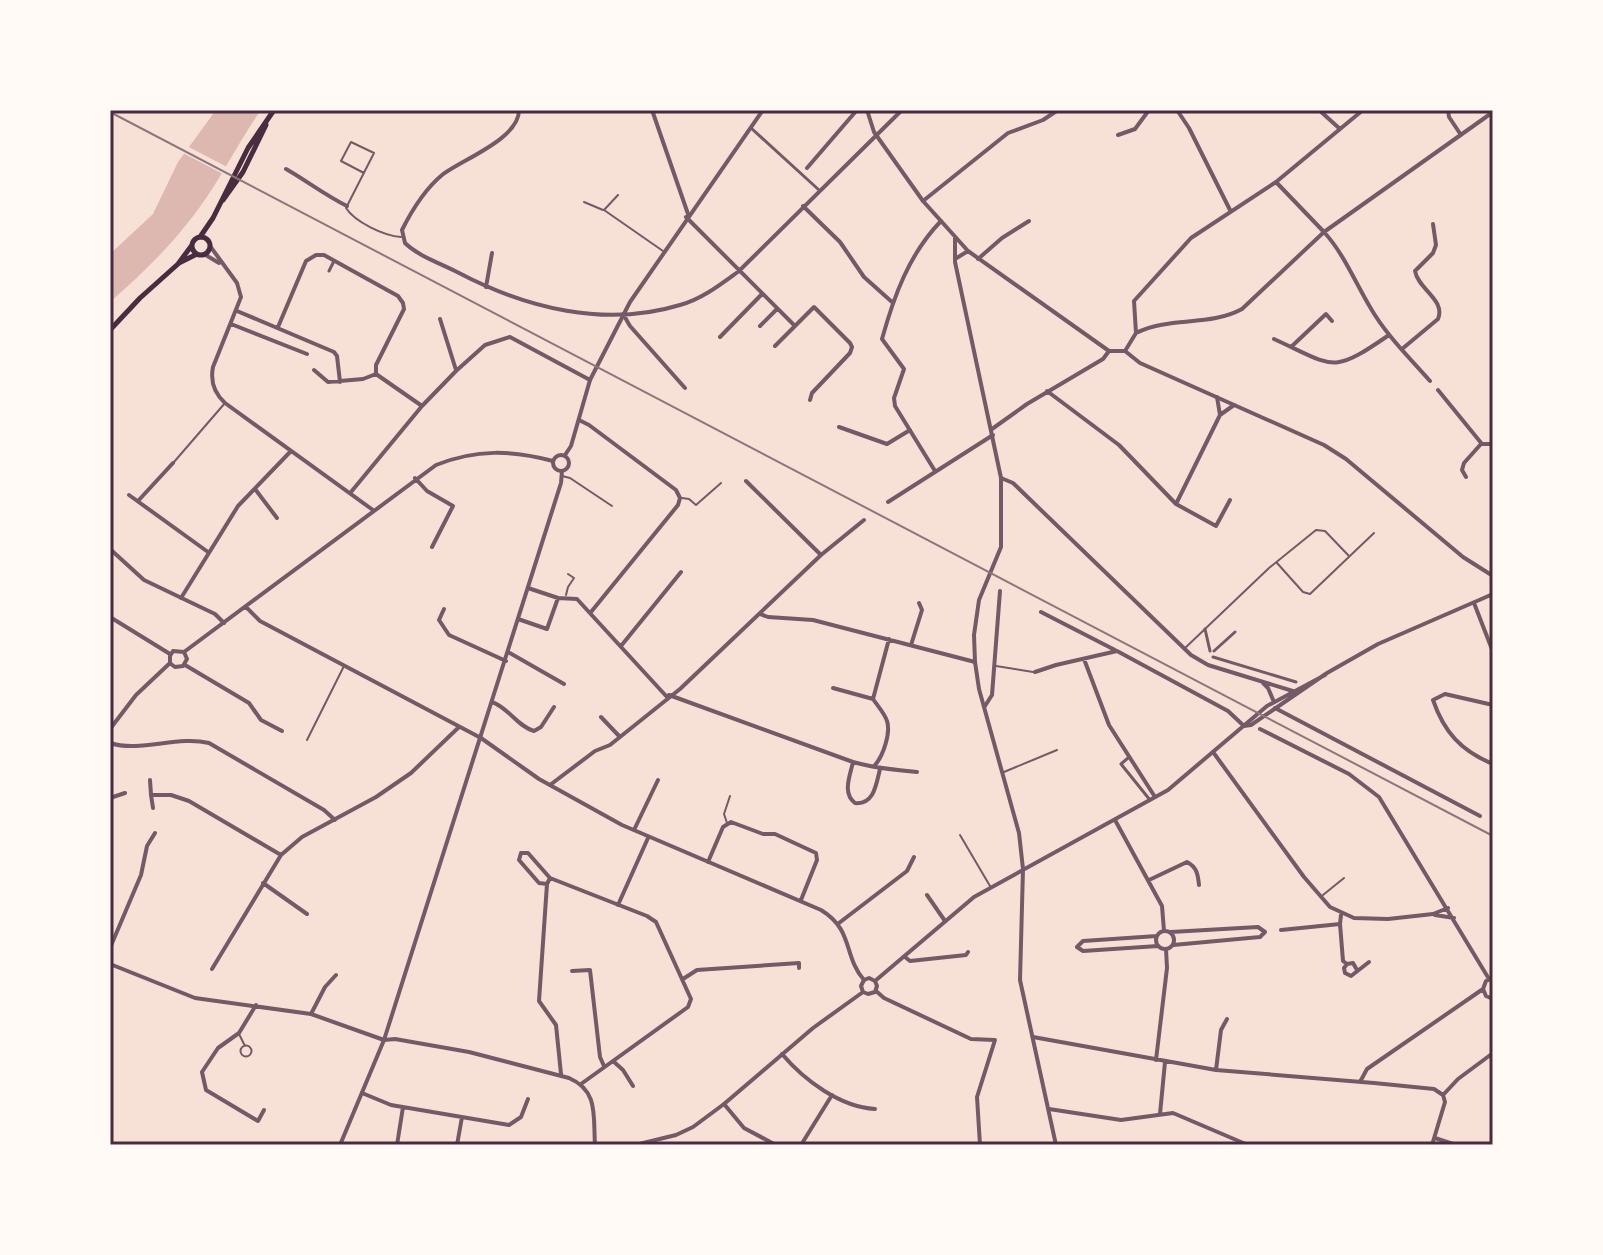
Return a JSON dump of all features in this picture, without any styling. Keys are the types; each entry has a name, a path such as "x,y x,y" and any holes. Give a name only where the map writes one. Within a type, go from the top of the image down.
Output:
{"main road":[{"path":"110,330 178,264 194,240 200,237 243,172 274,110"},
{"path":"178,264 200,254 209,243 213,218"},
{"path":"200,237 209,243"},
{"path":"192,245 200,254"}],"street":[{"path":"519,110 518,121 510,131 442,175 429,188 402,230 404,240 486,287 550,309 623,314 682,305 739,271 902,110"},
{"path":"652,110 687,216 795,326"},
{"path":"340,1145 384,1040 506,661 562,474 569,465 565,455 591,378 623,314 663,251 763,110"},
{"path":"807,168 857,110"},
{"path":"867,110 876,136 923,201 978,259 1109,351 1125,351 1140,363 1305,436 1346,459 1463,557 1493,576"},
{"path":"923,201 1008,133 1043,120 1058,110"},
{"path":"1118,135 1135,129 1149,110"},
{"path":"1177,110 1230,211"},
{"path":"1319,110 1340,129"},
{"path":"1125,351 1136,333 1133,309 1136,297 1191,238 1276,182 1363,110"},
{"path":"1448,110 1461,135"},
{"path":"1136,333 1173,322 1228,317 1242,309 1324,232 1493,112"},
{"path":"750,127 819,190"},
{"path":"286,169 310,183 317,191 347,206"},
{"path":"1276,182 1324,232 1389,335 1430,381"},
{"path":"803,206 840,242 864,277 892,302"},
{"path":"935,471 894,403 904,367 886,348 882,339 892,302 910,264 941,221"},
{"path":"978,259 1002,238 1029,221"},
{"path":"1402,349 1441,313 1440,307 1416,279 1415,271 1433,253 1436,245 1433,224"},
{"path":"955,238 955,259 1001,478 1003,530 998,561 976,616 975,662 1019,833 1023,869 1020,980 1056,1145"},
{"path":"209,243 240,290 241,302 212,373 215,390 225,403 373,510"},
{"path":"955,259 968,251"},
{"path":"486,287 492,253"},
{"path":"200,254 221,265"},
{"path":"278,327 306,261 316,255 324,255 398,296 403,303 404,309 376,365 376,374"},
{"path":"329,271 334,261"},
{"path":"720,337 762,294"},
{"path":"775,346 814,307 852,347 850,353 812,393 810,400"},
{"path":"760,326 777,309"},
{"path":"237,311 334,352 340,382"},
{"path":"623,314 685,388"},
{"path":"1291,347 1326,314 1332,321"},
{"path":"440,319 456,371"},
{"path":"231,324 307,354"},
{"path":"1274,339 1322,363 1335,364 1353,360 1389,335"},
{"path":"351,492 422,406 485,345 510,337 591,378"},
{"path":"888,502 1047,391 1103,359 1109,351"},
{"path":"314,370 328,382 363,379 376,374"},
{"path":"376,374 422,406"},
{"path":"1438,390 1482,444"},
{"path":"1047,391 1119,445 1176,504 1216,526 1230,500"},
{"path":"1217,397 1220,415"},
{"path":"1176,504 1220,415 1234,405"},
{"path":"578,420 676,490 680,498 678,505 591,612"},
{"path":"839,427 887,444 910,430"},
{"path":"1466,477 1462,470 1464,463 1482,444 1493,444"},
{"path":"181,598 238,506 291,451"},
{"path":"184,652 436,465 473,453 512,452 553,461"},
{"path":"553,461 558,455 565,455"},
{"path":"553,461 555,469 562,474"},
{"path":"138,501 173,463"},
{"path":"415,478 427,491 453,506 432,547"},
{"path":"1001,478 1013,483 1183,650 1208,665 1299,693"},
{"path":"746,481 821,555"},
{"path":"255,489 277,518"},
{"path":"129,495 208,552"},
{"path":"550,785 595,751 620,737 680,689 821,555 864,520"},
{"path":"110,549 144,580 215,614 224,623"},
{"path":"621,646 681,572"},
{"path":"528,588 558,598 577,599 668,696 853,762 875,765 880,769 917,772"},
{"path":"985,706 992,695 1000,591"},
{"path":"875,981 990,887 1176,784 1261,711 1299,693 1378,644 1493,594"},
{"path":"518,619 547,629 558,598"},
{"path":"911,645 922,610 919,603"},
{"path":"1474,603 1493,652"},
{"path":"246,607 260,621 481,738 550,785 634,830 821,910 839,923 848,940 858,974 864,980"},
{"path":"444,609 439,620 449,635 506,661"},
{"path":"1041,612 1228,711 1244,726"},
{"path":"760,614 813,620 975,662"},
{"path":"110,617 170,654"},
{"path":"1205,629 1212,653"},
{"path":"1212,653 1235,632"},
{"path":"873,699 889,639"},
{"path":"170,654 177,650 184,652"},
{"path":"1035,672 1117,651"},
{"path":"184,652 187,659 185,665"},
{"path":"508,652 564,684"},
{"path":"1212,653 1296,682"},
{"path":"110,729 136,695 170,663 170,654"},
{"path":"1084,659 1109,725 1153,798"},
{"path":"170,663 177,668 185,665"},
{"path":"185,665 249,703 261,720 282,731"},
{"path":"1244,726 1251,725 1292,690 1325,675"},
{"path":"1261,681 1268,688 1273,707 1480,816"},
{"path":"833,688 873,699 887,721 881,757 875,765"},
{"path":"1493,705 1445,694 1433,700 1440,720 1460,746 1493,764"},
{"path":"492,702 501,705 526,728 534,731 541,727 554,707"},
{"path":"601,717 620,737"},
{"path":"212,969 281,855 302,837 376,797 411,773 459,727"},
{"path":"1260,729 1370,787 1386,806 1491,978 1483,989 1367,1069 1360,1082"},
{"path":"110,743 124,745 188,740 209,743 335,820"},
{"path":"1213,752 1290,859 1330,907 1354,918 1388,919 1433,914 1455,918"},
{"path":"853,762 847,790 848,798 855,803 865,803 871,798 880,769"},
{"path":"150,780 153,808"},
{"path":"634,830 658,780"},
{"path":"110,798 125,793"},
{"path":"151,795 171,795 189,801 281,855"},
{"path":"1115,820 1162,906 1164,931"},
{"path":"708,862 723,827 731,822 763,834 775,834 813,850 817,860 801,900"},
{"path":"110,948 141,875 147,846 155,833"},
{"path":"618,905 649,837"},
{"path":"561,1076 556,1025 539,1001 548,881 528,853 521,853 519,860 539,883 548,881 647,916 656,922 691,999 688,1007 581,1084"},
{"path":"839,923 907,871 914,857"},
{"path":"1148,881 1187,862 1198,873 1199,885"},
{"path":"263,883 307,914"},
{"path":"927,895 945,921"},
{"path":"1433,914 1448,907"},
{"path":"1341,914 1343,961 1355,965 1357,970"},
{"path":"1281,930 1340,924"},
{"path":"1258,927 1265,932 1260,937 1173,945 1166,949 1158,946 1083,951 1077,947 1083,941 1157,936 1164,931 1258,927"},
{"path":"1171,932 1175,940 1173,945"},
{"path":"1157,936 1158,946"},
{"path":"1156,1060 1167,968 1166,949"},
{"path":"905,957 910,961 966,955 968,952"},
{"path":"1347,964 1344,971 1346,975 1353,976 1369,962"},
{"path":"683,979 697,970 799,963 799,968"},
{"path":"110,964 195,998 311,1014 384,1040 395,1039 469,1052 561,1076 581,1084 589,1092 595,1145"},
{"path":"572,971 590,970 600,1057 604,1066"},
{"path":"311,1014 325,987 336,975"},
{"path":"863,992 861,986 864,980 869,978 875,981"},
{"path":"875,981 876,991 884,998 971,1039 995,1040 977,1097 980,1145"},
{"path":"1483,989 1486,996 1493,999"},
{"path":"863,992 870,994 876,991"},
{"path":"635,1145 682,1133 724,1104 813,1028 863,992"},
{"path":"256,1005 239,1033 218,1048 202,1072 206,1090 258,1121 264,1110"},
{"path":"1216,1070 1221,1030 1227,1019"},
{"path":"1033,1037 1216,1070 1434,1089 1443,1095 1445,1102 1432,1145"},
{"path":"1443,1095 1458,1079 1493,1053"},
{"path":"782,1054 794,1068 832,1095 860,1108 875,1109"},
{"path":"613,1061 633,1086"},
{"path":"1160,1114 1165,1062"},
{"path":"362,1093 403,1107 509,1125 521,1117 528,1099"},
{"path":"801,1145 832,1095"},
{"path":"724,1104 744,1128 776,1145"},
{"path":"397,1145 403,1107"},
{"path":"1049,1109 1121,1120 1173,1113 1248,1145"},
{"path":"457,1145 462,1117"},
{"path":"1435,1138 1456,1145"}],"lane":[{"path":"364,173 341,161 351,142 374,153 364,173 347,206 351,216 404,240"},
{"path":"604,210 618,195"},
{"path":"584,202 604,210 663,251"},
{"path":"173,463 225,403"},
{"path":"562,474 612,506"},
{"path":"680,498 689,499 696,505 721,483"},
{"path":"1183,650 1276,562 1320,529 1349,556"},
{"path":"1276,562 1307,594 1374,533"},
{"path":"566,597 574,578 568,574"},
{"path":"307,740 344,666"},
{"path":"994,666 1035,672"},
{"path":"1003,772 1057,750"},
{"path":"727,824 724,814 730,796"},
{"path":"960,835 990,887"},
{"path":"1321,896 1344,878"},
{"path":"239,1033 245,1046"}],"shaded area":[{"path":"216,110 261,110 190,220 152,263 110,302 110,254 153,214 178,162"}],"pier":[{"path":"185,145 229,168 225,175 181,152"}],"railway":[{"path":"110,112 1493,836"}]}
